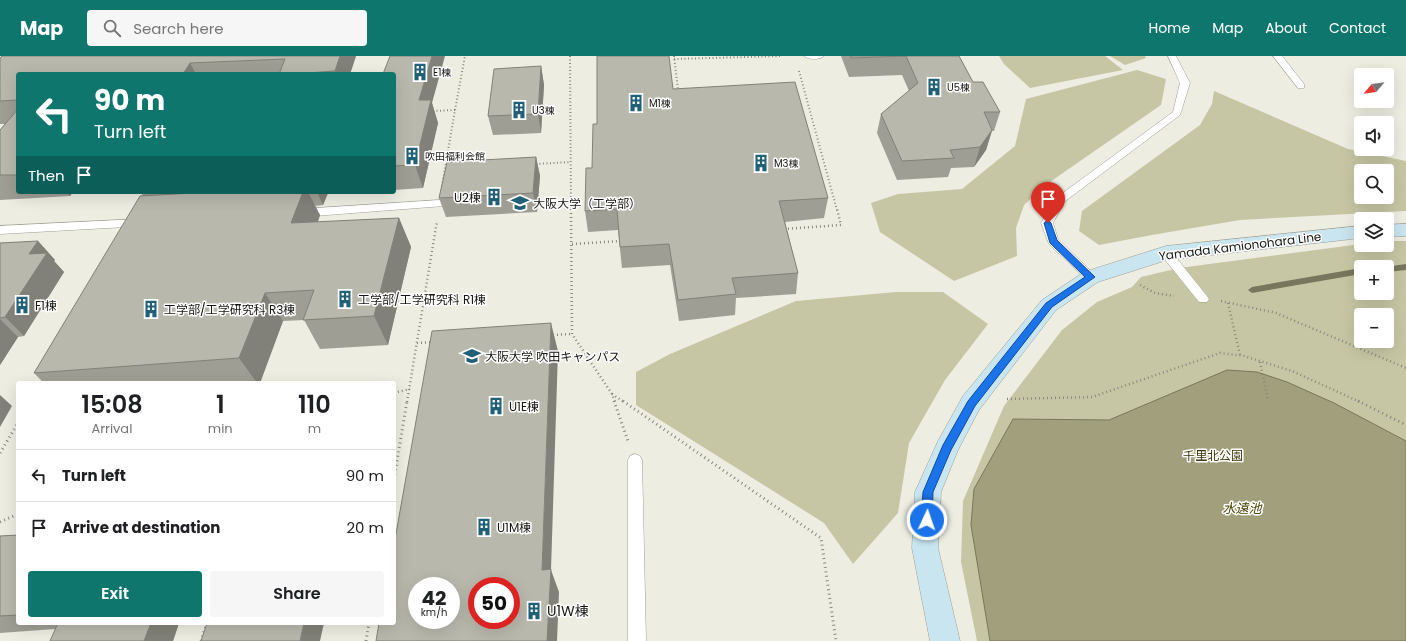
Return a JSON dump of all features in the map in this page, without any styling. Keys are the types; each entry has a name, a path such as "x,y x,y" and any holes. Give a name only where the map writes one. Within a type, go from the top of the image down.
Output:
{"main road":[{"path":"1394,231 1406,230"},
{"name":"Yamada Kamionohara Line","path":"945,641 925,548 928,492 947,448 971,403 1049,305 1091,277 1166,253 1265,241 1354,233"}],"lane":[{"path":"808,56 820,56"},
{"path":"1091,277 1053,241 1048,223 1060,200 1177,113 1185,83 1172,56"},
{"path":"1277,56 1301,86"},
{"path":"292,213 440,204"},
{"path":"0,230 152,222"},
{"path":"1166,253 1203,299"},
{"path":"635,460 637,641"}],"path":[{"path":"396,468 440,204 454,110 465,56"},
{"path":"570,56 572,334 612,394 635,460"},
{"path":"679,98 674,58 782,56"},
{"path":"780,229 841,225 797,64"},
{"path":"432,111 454,110"},
{"path":"531,165 571,162"},
{"path":"444,170 452,170"},
{"path":"572,244 626,240"},
{"path":"1138,284 1155,293 1228,302 1276,313 1406,368"},
{"path":"1228,302 1240,355"},
{"path":"549,336 572,334"},
{"path":"417,343 440,342"},
{"path":"1003,399 1092,397 1220,354 1240,355 1306,376 1406,425"},
{"path":"1260,362 1268,401"},
{"path":"396,392 410,389"},
{"path":"612,394 821,538 836,641"},
{"path":"0,453 16,426"},
{"path":"0,522 16,515"},
{"path":"201,641 206,625"},
{"path":"366,641 369,625"}],"green space":[{"path":"999,56 1105,56 1123,70 1030,88 1004,64"},
{"path":"1110,56 1145,56 1146,58 1125,65"},
{"path":"1137,70 1166,79 1161,105 1047,184 1024,205 1016,228 1017,256 954,281 880,232 871,203 898,194 962,189 1015,146 1026,99"},
{"path":"1214,91 1354,150 1354,156 1382,156 1406,161 1406,211 1354,212 1354,214 1240,220 1099,245 1079,231 1082,211 1200,125 1212,104"},
{"name":"水遠池","path":"1394,241 1406,241 1406,641 977,641 961,562 963,501 1004,406 1062,330 1097,302 1132,287 1141,277 1179,268 1354,245 1354,252 1394,252"},
{"path":"896,292 943,292 988,324 945,380 909,443 898,513 853,564 824,523 636,405 636,372 670,354 796,301"}],"water":[{"name":"水遠池","path":"1227,370 1257,372 1287,382 1334,403 1406,441 1406,641 990,641 971,525 974,489 1013,419 1109,420"}],"building":[{"path":"2,56 340,56 335,71 321,72 280,72 285,59 190,63 184,72 16,72 16,100 0,101 0,58"},
{"path":"390,56 432,56 419,100 431,100 415,165 396,166 396,72 384,72"},
{"path":"597,56 669,56 673,89 795,82 828,198 779,201 798,273 732,278 736,294 678,300 669,244 620,247 617,209 585,211 586,168 592,168 593,124 597,124"},
{"path":"851,56 906,56 851,58"},
{"path":"906,56 959,56 973,82 983,82 1000,112 984,112 992,130 980,147 950,150 954,158 902,161 881,114 918,83"},
{"path":"541,66 538,114 488,116 494,69"},
{"path":"16,111 16,175 0,175 0,130"},
{"path":"536,157 533,193 439,198 447,162"},
{"path":"176,194 302,194 291,223 399,218 374,316 303,320 314,290 265,293 239,358 34,373 140,196"},
{"path":"38,241 29,254 47,253 5,317 0,318 0,243"},
{"path":"551,323 542,570 551,569 547,641 376,641 379,625 396,625 396,534 432,331"},
{"path":"16,535 16,615 0,616 0,536"},
{"path":"57,625 150,625 144,641 50,641"},
{"path":"206,625 304,625 300,641 201,641"}],"waterway":[{"path":"1394,268 1406,267"},
{"path":"1252,290 1354,272"}],"place":[{"name":"E1棟","path":"420,72"},
{"name":"U5棟","path":"934,87"},
{"name":"M1棟","path":"636,103"},
{"name":"U3棟","path":"519,110"},
{"name":"吹田福利会館","path":"412,156"},
{"name":"M3棟","path":"761,163"},
{"name":"U2棟","path":"494,197"},
{"name":"大阪大学（工学部）","path":"520,203"},
{"name":"工学部/工学研究科 R1棟","path":"345,299"},
{"name":"F1棟","path":"22,305"},
{"name":"工学部/工学研究科 R3棟","path":"151,309"},
{"name":"大阪大学 吹田キャンパス","path":"472,356"},
{"name":"U1E棟","path":"496,406"},
{"name":"U1M棟","path":"484,527"},
{"name":"U1W棟","path":"534,611"}],"route":[{"path":"927,520 928,492 947,448 971,403 1049,305 1091,277 1069,258 1053,241 1048,223"}],"park label":[{"name":"千里北公園","path":"1213,455"}]}
